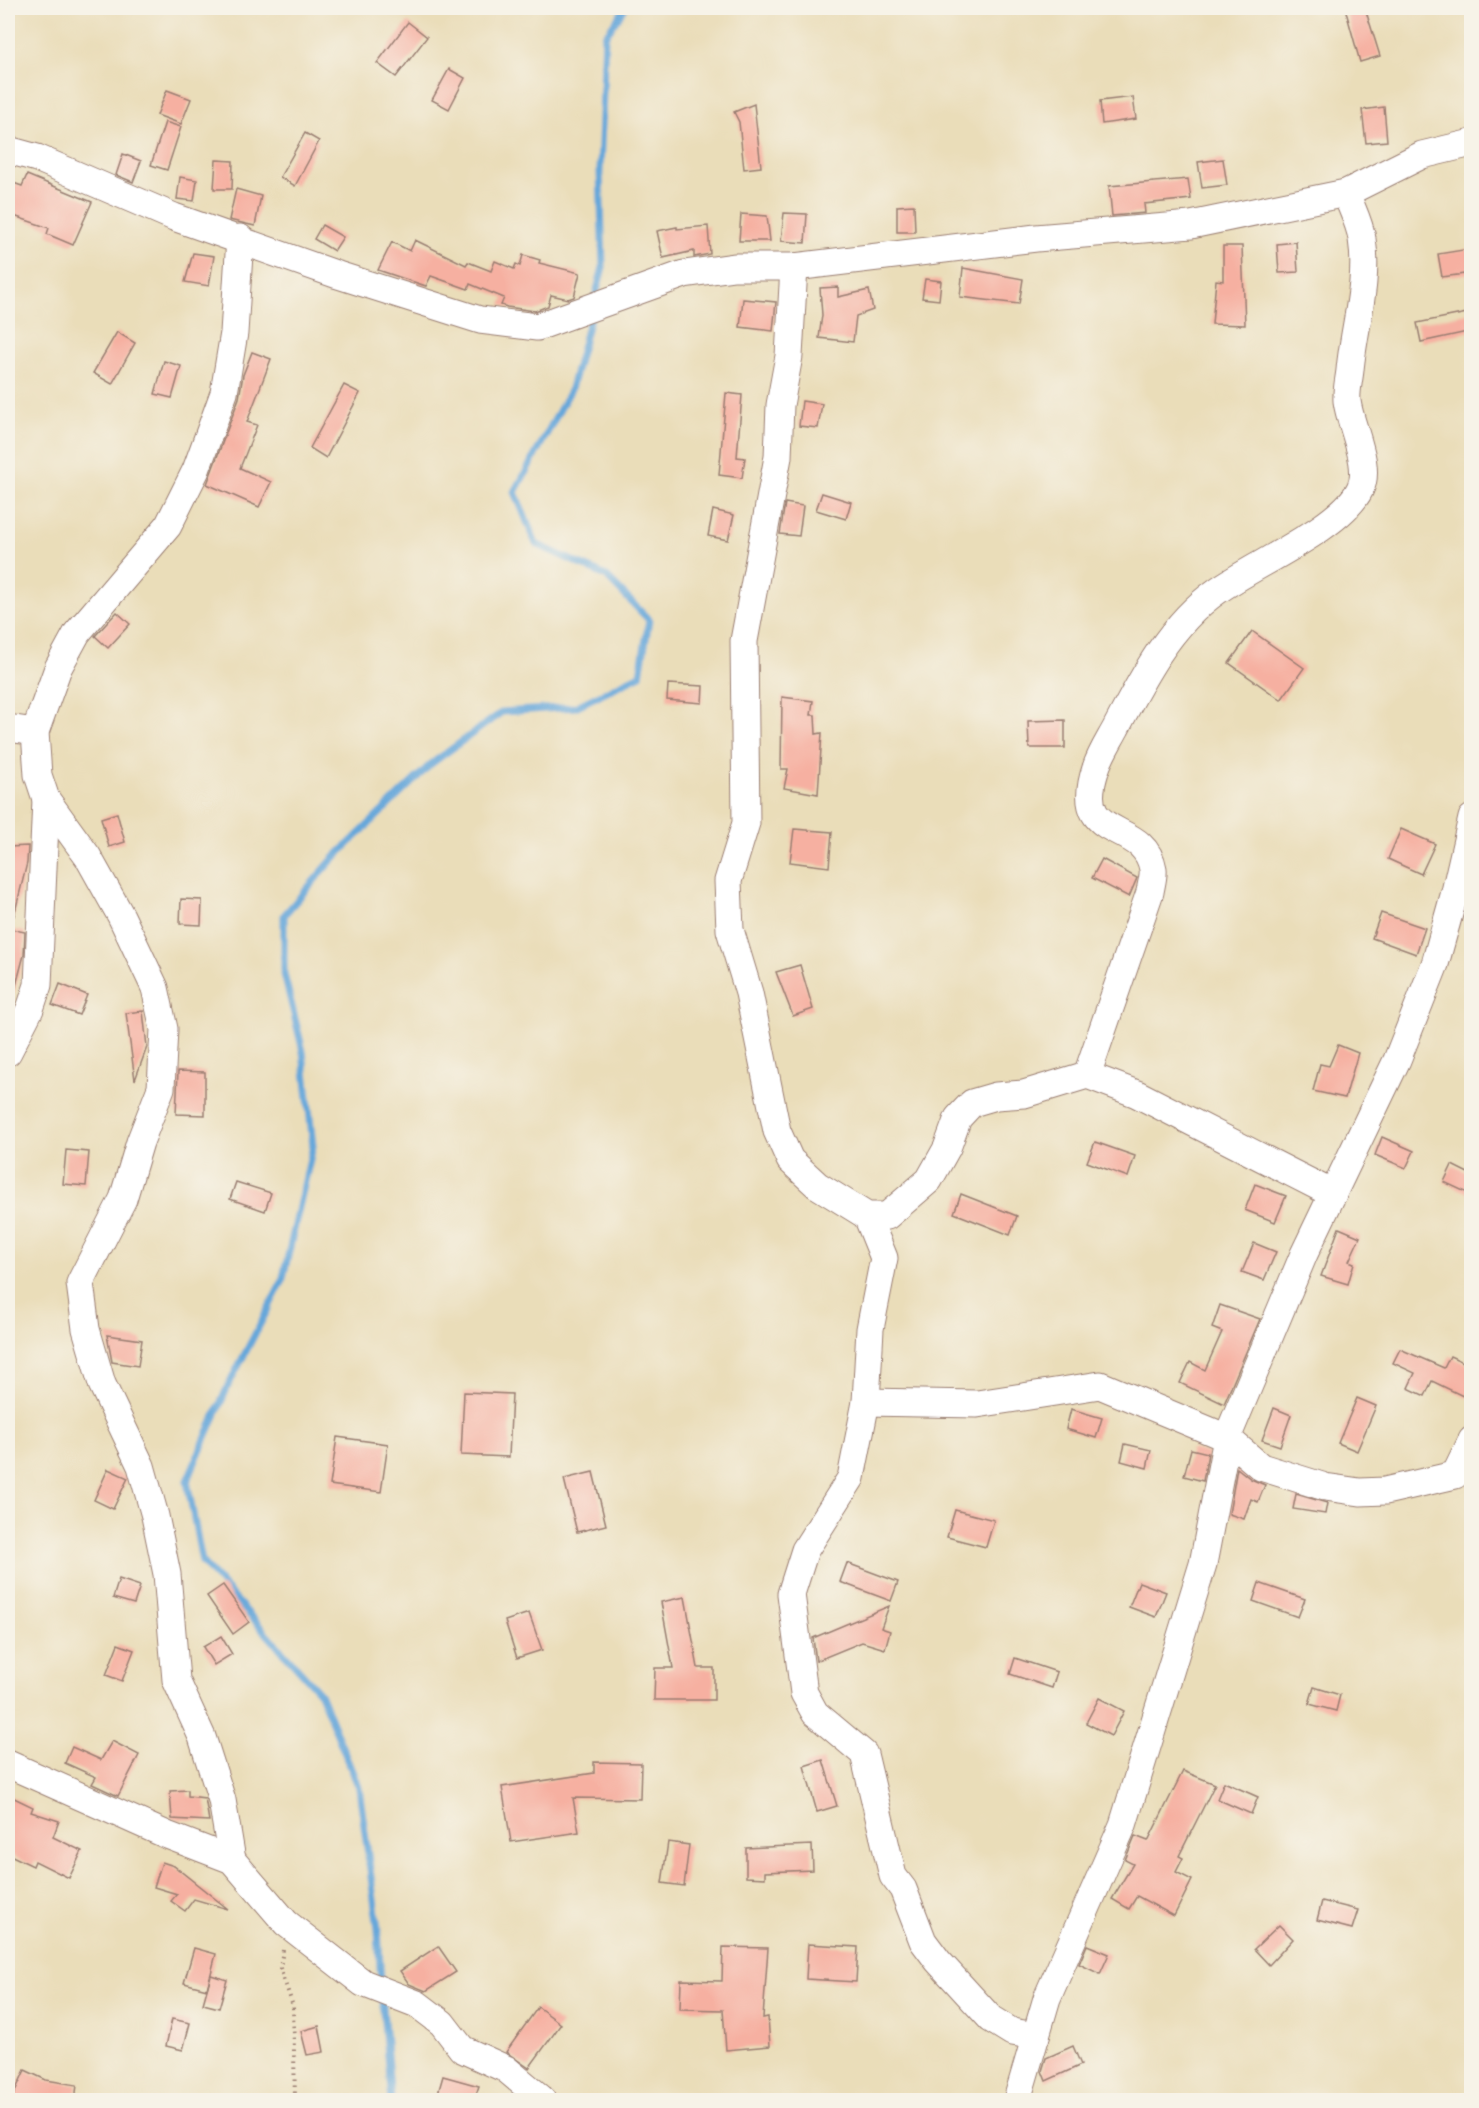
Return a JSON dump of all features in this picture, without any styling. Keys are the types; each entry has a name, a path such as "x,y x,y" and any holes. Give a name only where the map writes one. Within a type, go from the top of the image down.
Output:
{"street":[{"path":"8,150 37,158 174,218 240,238 339,275 480,320 537,327 684,274 734,267 794,267 1036,238 1191,225 1346,193 1422,155 1472,143"},
{"path":"1087,1076 1150,892 1153,871 1147,854 1130,837 1100,822 1090,805 1091,784 1096,765 1134,693 1169,637 1215,592 1312,535 1341,512 1360,489 1365,469 1347,400 1365,268 1362,237 1346,193"},
{"path":"232,1860 222,1800 201,1737 177,1680 167,1574 155,1516 141,1466 102,1384 86,1329 80,1283 123,1199 161,1088 164,1029 155,988 121,916 88,857 46,800 38,775 35,732 58,668 77,633 168,526 196,470 224,393 234,333 240,238"},
{"path":"794,267 789,356 780,405 778,457 744,641 746,823 728,881 730,930 749,993 777,1131 790,1160 817,1185 867,1216 887,1216 929,1180 947,1148 958,1118 972,1103 996,1096 1024,1094 1087,1076 1137,1094 1333,1194"},
{"path":"8,728 35,732"},
{"path":"8,1052 30,1009 38,985 46,800"},
{"path":"1017,2100 1047,1998 1123,1825 1203,1564 1227,1438 1250,1389 1304,1254 1397,1060 1435,964 1472,818"},
{"path":"867,1216 884,1258 870,1329 866,1402 851,1478 805,1550 791,1594 804,1693 815,1713 864,1754 893,1876 903,1889 922,1941 992,2019 1012,2032 1036,2036"},
{"path":"866,1402 977,1404 1100,1384 1227,1438 1262,1467 1325,1486 1360,1492 1385,1491 1455,1475 1472,1440"},
{"path":"8,1764 167,1835 232,1860 286,1923 363,1983 417,2004 442,2023 462,2049 506,2069 543,2100"}],"path":[{"path":"286,1923 280,1968 293,2006 295,2100"}],"building":[{"path":"1345,8 1365,8 1380,56 1360,62"},
{"path":"408,22 427,37 396,77 377,63"},
{"path":"449,69 465,78 449,109 432,100"},
{"path":"167,90 191,99 181,124 157,115"},
{"path":"1133,97 1136,119 1102,124 1100,101"},
{"path":"754,104 761,167 744,169 739,122 734,112"},
{"path":"1384,107 1387,141 1366,143 1362,110"},
{"path":"165,122 181,127 167,170 151,165"},
{"path":"305,133 319,141 295,186 280,177"},
{"path":"123,154 141,161 133,182 116,175"},
{"path":"1223,159 1227,185 1202,188 1198,162"},
{"path":"216,160 233,161 232,189 214,189"},
{"path":"27,175 92,202 73,245 47,234 49,228 8,214 8,181 22,186"},
{"path":"180,177 197,180 194,201 177,199"},
{"path":"1188,179 1191,199 1144,204 1145,213 1112,216 1109,186"},
{"path":"236,189 261,196 255,226 229,220"},
{"path":"914,205 915,232 897,232 897,206"},
{"path":"784,213 807,214 805,243 781,241"},
{"path":"741,214 767,216 770,241 739,241"},
{"path":"322,225 343,237 334,251 314,239"},
{"path":"708,226 710,254 694,257 694,251 663,258 657,231 677,227 677,229"},
{"path":"415,240 466,265 468,262 491,271 495,261 514,269 516,264 520,266 523,255 540,260 539,263 580,273 574,297 568,299 551,295 548,306 535,311 501,305 504,298 470,284 468,289 431,276 426,286 378,270 392,242 410,251"},
{"path":"1296,242 1298,272 1279,273 1277,244"},
{"path":"1223,246 1242,246 1245,325 1212,324 1216,280 1223,281"},
{"path":"1469,249 1472,273 1442,277 1438,254"},
{"path":"193,253 214,256 209,286 185,282"},
{"path":"963,268 1023,279 1019,304 960,297"},
{"path":"925,279 941,281 939,300 922,298"},
{"path":"838,287 838,297 869,290 873,310 856,316 853,342 819,338 822,315 820,288"},
{"path":"743,299 776,302 773,331 740,327"},
{"path":"1472,312 1472,331 1421,342 1417,323"},
{"path":"117,332 135,343 112,384 93,373"},
{"path":"252,352 271,359 247,422 257,425 240,468 271,482 259,507 207,484 239,398 243,375"},
{"path":"164,361 181,366 172,398 155,394"},
{"path":"344,385 360,393 326,458 310,448"},
{"path":"726,393 742,395 737,457 745,458 742,478 719,475"},
{"path":"802,401 822,404 818,428 799,426"},
{"path":"822,493 851,502 846,519 816,510"},
{"path":"785,503 803,506 799,536 780,534"},
{"path":"713,510 734,515 728,540 708,536"},
{"path":"117,612 130,624 108,648 95,636"},
{"path":"1252,631 1304,668 1281,700 1229,663"},
{"path":"668,684 703,686 702,703 667,700"},
{"path":"782,697 813,701 811,715 815,715 816,734 822,733 818,794 784,788 788,769 781,769"},
{"path":"1065,720 1065,748 1029,748 1028,721"},
{"path":"117,813 125,842 109,847 101,818"},
{"path":"794,829 832,832 829,867 790,862"},
{"path":"1401,829 1435,844 1421,874 1388,859"},
{"path":"28,846 27,863 14,916 8,915 8,847"},
{"path":"1102,859 1137,878 1129,897 1092,878"},
{"path":"181,899 202,900 201,925 180,924"},
{"path":"1381,913 1425,928 1416,954 1372,938"},
{"path":"10,929 25,932 24,955 14,993 8,993"},
{"path":"800,965 813,1009 793,1016 776,972"},
{"path":"60,984 87,995 79,1015 52,1005"},
{"path":"143,1011 147,1047 135,1080 126,1013"},
{"path":"1338,1045 1358,1053 1345,1098 1313,1091 1320,1064 1329,1066"},
{"path":"178,1071 205,1072 205,1115 176,1114"},
{"path":"1382,1137 1414,1151 1406,1168 1375,1155"},
{"path":"1095,1142 1135,1156 1128,1177 1087,1162"},
{"path":"66,1150 89,1152 86,1186 63,1184"},
{"path":"1452,1165 1472,1175 1472,1195 1444,1182"},
{"path":"236,1182 271,1193 265,1211 230,1199"},
{"path":"1255,1184 1286,1196 1275,1222 1245,1210"},
{"path":"961,1194 1017,1216 1010,1235 954,1213"},
{"path":"1339,1228 1360,1237 1349,1261 1354,1263 1348,1284 1321,1276"},
{"path":"1254,1243 1276,1252 1264,1280 1242,1272"},
{"path":"1220,1305 1260,1319 1224,1404 1180,1383 1190,1362 1205,1370 1222,1332 1212,1328"},
{"path":"107,1335 142,1340 138,1366 112,1362"},
{"path":"1400,1349 1444,1368 1450,1356 1472,1366 1472,1388 1467,1398 1432,1381 1425,1396 1408,1388 1415,1373 1393,1363"},
{"path":"464,1392 512,1394 509,1457 461,1455"},
{"path":"1357,1398 1376,1406 1357,1451 1338,1443"},
{"path":"1274,1408 1291,1415 1280,1446 1262,1440"},
{"path":"1071,1409 1102,1418 1096,1438 1066,1429"},
{"path":"337,1437 388,1444 381,1492 330,1485"},
{"path":"1125,1444 1151,1450 1147,1468 1121,1461"},
{"path":"1191,1449 1208,1453 1203,1481 1184,1476"},
{"path":"1237,1468 1251,1479 1265,1485 1258,1502 1251,1499 1244,1519 1229,1514"},
{"path":"108,1469 128,1478 113,1509 94,1500"},
{"path":"593,1472 606,1525 577,1532 564,1479"},
{"path":"1296,1494 1327,1503 1325,1514 1293,1509"},
{"path":"955,1510 994,1520 986,1547 947,1537"},
{"path":"847,1563 898,1582 891,1601 840,1582"},
{"path":"119,1579 140,1586 134,1604 113,1598"},
{"path":"1139,1582 1166,1592 1156,1617 1129,1607"},
{"path":"1259,1583 1305,1599 1298,1617 1253,1601"},
{"path":"223,1585 249,1622 233,1634 207,1596"},
{"path":"685,1597 698,1668 714,1668 714,1700 654,1700 655,1668 673,1668 661,1602"},
{"path":"889,1606 881,1628 890,1631 885,1649 862,1642 816,1661 813,1638"},
{"path":"529,1613 542,1650 517,1658 505,1621"},
{"path":"221,1636 232,1654 214,1665 203,1647"},
{"path":"118,1644 134,1650 122,1681 106,1675"},
{"path":"1015,1658 1057,1672 1052,1688 1010,1674"},
{"path":"1314,1687 1340,1695 1336,1711 1309,1704"},
{"path":"1099,1698 1124,1711 1111,1736 1086,1723"},
{"path":"112,1741 139,1755 118,1796 92,1784 96,1777 65,1763 72,1747 101,1760"},
{"path":"823,1760 837,1806 817,1812 804,1766"},
{"path":"594,1762 641,1763 640,1799 573,1798 579,1832 511,1842 502,1787 594,1773"},
{"path":"1183,1771 1215,1784 1179,1856 1183,1858 1176,1872 1192,1880 1174,1916 1137,1896 1129,1909 1112,1899 1133,1864 1125,1860 1135,1836 1148,1841"},
{"path":"1224,1782 1258,1797 1251,1814 1217,1799"},
{"path":"188,1790 188,1796 205,1798 209,1821 172,1819 170,1791"},
{"path":"8,1795 33,1807 31,1812 59,1821 53,1837 82,1851 69,1878 35,1861 33,1866 8,1854"},
{"path":"668,1842 689,1845 684,1886 662,1883"},
{"path":"812,1845 813,1870 765,1872 765,1878 746,1877 746,1848"},
{"path":"162,1862 174,1866 228,1909 194,1899 185,1911 171,1901 177,1894 154,1887"},
{"path":"1322,1901 1358,1910 1352,1929 1317,1920"},
{"path":"1279,1925 1293,1939 1269,1965 1254,1949"},
{"path":"808,1944 858,1947 856,1982 806,1979"},
{"path":"1087,1945 1109,1954 1100,1974 1079,1964"},
{"path":"438,1946 456,1972 426,1991 409,1984 400,1971"},
{"path":"723,1947 768,1948 763,2018 768,2017 770,2046 726,2050 723,2010 680,2009 681,1980 722,1981"},
{"path":"194,1948 216,1954 207,1989 184,1983"},
{"path":"211,1975 227,1980 219,2008 203,2004"},
{"path":"538,2007 561,2024 529,2068 506,2052"},
{"path":"172,2019 190,2023 183,2050 166,2046"},
{"path":"319,2026 324,2052 307,2055 301,2031"},
{"path":"1073,2046 1081,2065 1046,2081 1042,2071 1046,2058"},
{"path":"25,2070 46,2080 77,2085 75,2100 11,2100"},
{"path":"443,2076 479,2086 474,2100 436,2100"}],"waterway":[{"path":"595,298 603,267 600,171 605,36 625,8"},
{"path":"381,1984 378,1929 359,1788 320,1693 202,1562 187,1481 228,1386 282,1282 313,1146 303,1051 284,974 284,915 333,859 431,764 502,712 575,707 640,675 649,620 606,576 536,544 515,492 571,389 591,314"},
{"path":"382,1998 391,2100"}]}
